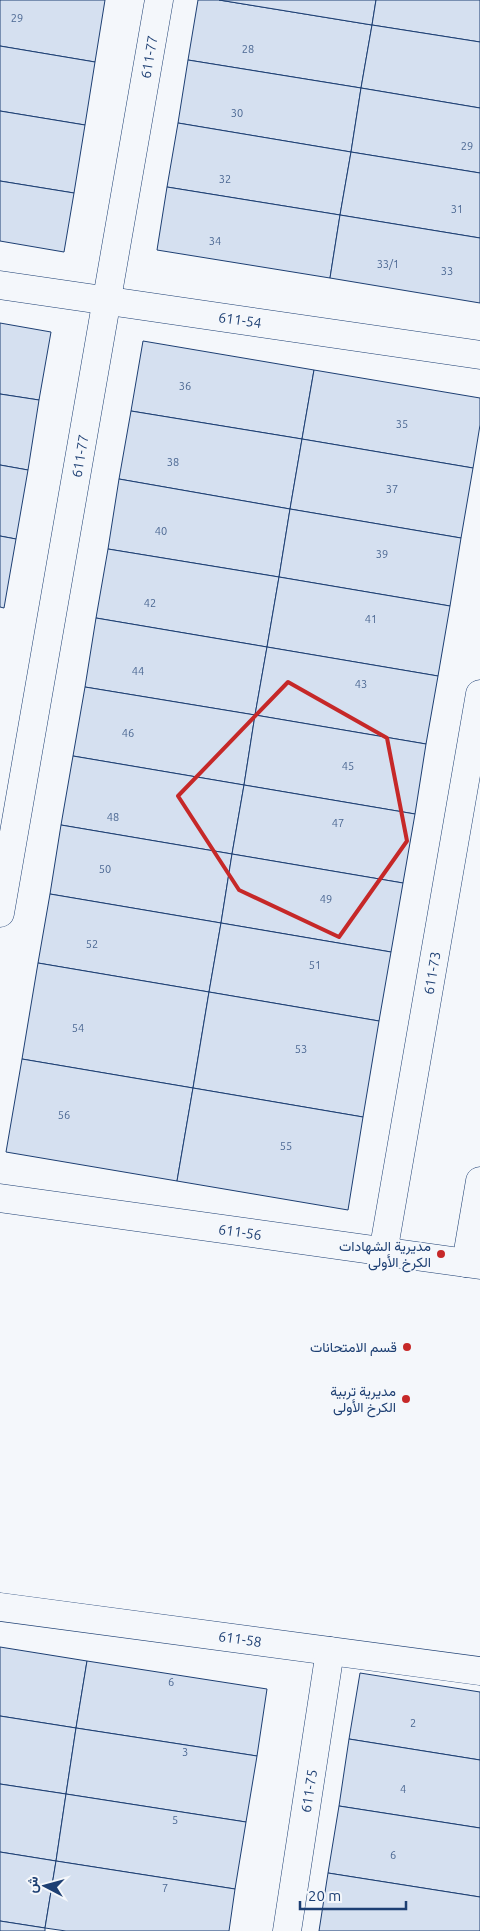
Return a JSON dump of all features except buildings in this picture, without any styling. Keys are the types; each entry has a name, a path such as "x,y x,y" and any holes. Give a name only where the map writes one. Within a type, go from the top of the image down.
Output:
{"street":[{"name":"611-77","path":"0,913 159,0"},
{"name":"611-54","path":"0,285 480,355"},
{"name":"611-73","path":"383,1252 480,694"},
{"path":"473,1264 480,1181"},
{"name":"611-56","path":"0,1198 473,1264"},
{"name":"611-58","path":"0,1607 480,1671"},
{"name":"611-75","path":"287,1931 330,1650"}],"highlighted area":[{"path":"288,682 387,738 407,841 339,937 239,890 178,796"}],"place":[{"name":"مديرية الشهادات الكرخ الأولى","path":"441,1254"},
{"name":"قسم الامتحانات","path":"407,1347"},
{"name":"مديرية تربية الكرخ الأولى","path":"406,1399"}]}
